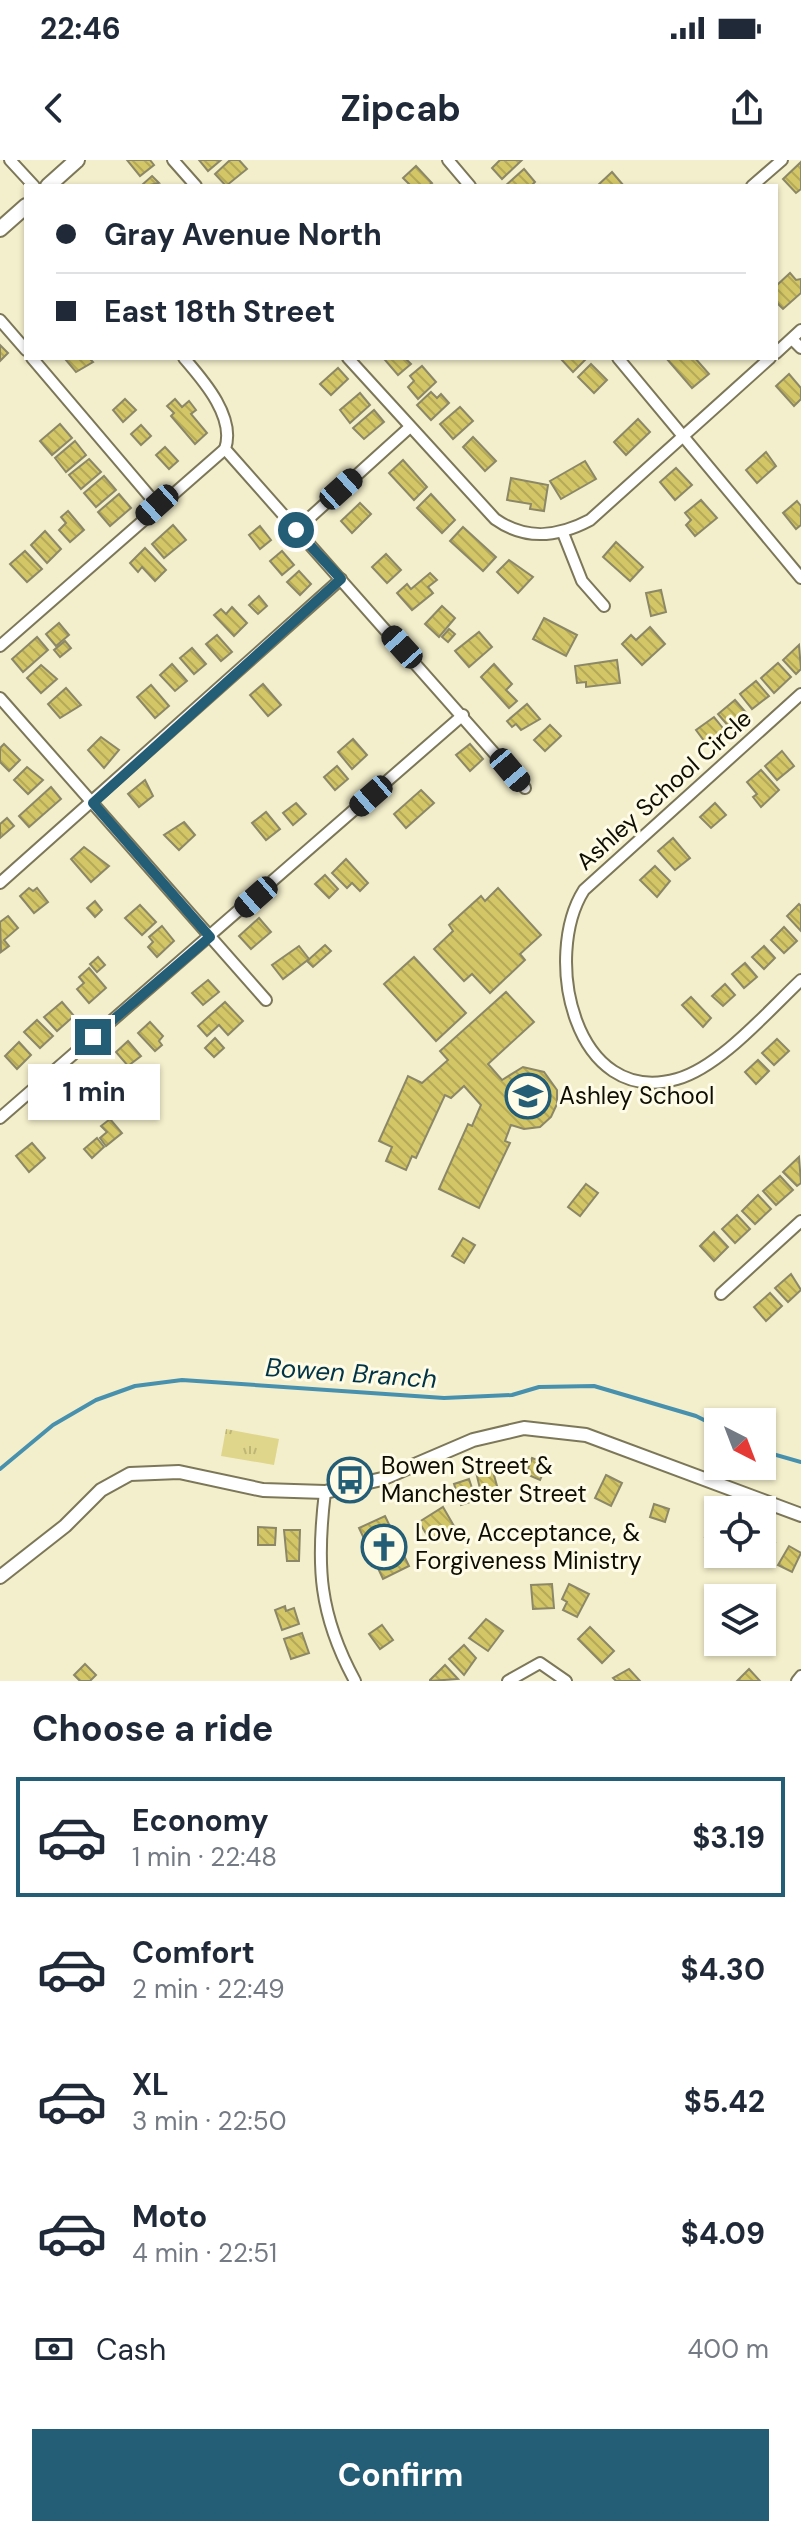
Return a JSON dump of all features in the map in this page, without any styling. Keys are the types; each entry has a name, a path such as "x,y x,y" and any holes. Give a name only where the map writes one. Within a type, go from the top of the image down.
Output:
{"main road":[{"path":"50,184 77,160"},
{"path":"0,229 24,208"}],"street":[{"path":"10,160 32,184"},
{"path":"173,160 194,184"},
{"path":"448,160 468,184"},
{"path":"754,184 782,160"},
{"path":"0,320 24,348"},
{"path":"778,351 801,330"},
{"path":"792,339 801,348"},
{"path":"34,360 157,505"},
{"path":"186,360 209,386 223,419 225,449 525,788"},
{"path":"350,360 505,526 545,536 563,533 590,520 768,360"},
{"path":"620,360 801,578"},
{"path":"296,530 410,427"},
{"path":"0,646 157,505 225,449"},
{"path":"563,533 582,581 604,606"},
{"path":"0,883 341,579"},
{"name":"Ashley School Circle","path":"801,694 584,890 572,913 565,965 574,1016 590,1048 626,1076 655,1081 677,1079 704,1067 801,980"},
{"path":"0,698 266,1000"},
{"path":"0,1118 463,715"},
{"path":"721,1294 801,1221"},
{"path":"0,1577 65,1526 101,1490 130,1474 179,1472 263,1490 325,1492 397,1475 491,1434 537,1428 586,1435 801,1515"},
{"path":"325,1492 319,1549 321,1594 335,1643 355,1681"},
{"path":"508,1681 540,1663 566,1681"},
{"path":"797,1681 801,1676"}],"green space":[{"path":"226,1429 279,1439 274,1465 221,1456"}],"building":[{"path":"127,160 150,160 154,165 140,176"},
{"path":"199,160 221,160 208,171"},
{"path":"230,160 239,160 247,169 228,184 224,184 215,174"},
{"path":"500,160 522,160 502,179 492,168"},
{"path":"801,162 801,189 796,193 783,179"},
{"path":"416,166 432,183 409,184 403,178"},
{"path":"524,169 535,182 533,184 507,184"},
{"path":"612,172 622,184 599,184"},
{"path":"152,176 159,183 154,184 143,184"},
{"path":"790,273 796,280 801,279 801,293 783,309 778,304 778,284"},
{"path":"0,345 8,353 0,361"},
{"path":"66,360 93,362 76,372"},
{"path":"385,360 407,360 411,364 398,375"},
{"path":"562,360 585,360 573,372"},
{"path":"668,360 697,360 709,374 692,388"},
{"path":"591,364 607,380 594,393 578,377"},
{"path":"422,366 436,382 418,399 408,387 414,381 410,376"},
{"path":"338,368 348,379 331,395 320,384"},
{"path":"789,374 801,388 801,399 794,406 776,386"},
{"path":"431,392 437,398 441,394 449,403 431,420 417,405"},
{"path":"360,393 370,405 350,423 340,410"},
{"path":"125,399 136,410 123,422 113,410"},
{"path":"175,399 182,407 189,401 196,410 191,414 207,433 195,444 171,416 174,413 167,406"},
{"path":"460,407 473,421 453,439 440,424"},
{"path":"374,410 384,422 364,439 353,428"},
{"path":"638,419 650,432 626,455 614,442"},
{"path":"60,424 72,438 52,455 40,441"},
{"path":"141,425 151,436 141,445 131,434"},
{"path":"473,437 496,461 485,471 463,447"},
{"path":"75,441 86,455 66,472 55,458"},
{"path":"165,447 178,461 169,469 156,455"},
{"path":"766,452 776,466 757,483 746,470"},
{"path":"89,459 101,472 81,489 69,475"},
{"path":"403,460 427,487 414,500 389,473"},
{"path":"585,461 596,479 561,499 550,481"},
{"path":"676,468 692,485 675,500 660,482"},
{"path":"104,476 116,490 96,507 84,493"},
{"path":"511,478 548,485 544,511 530,509 531,504 507,500"},
{"path":"119,494 131,508 110,526 98,512"},
{"path":"431,494 455,520 442,533 417,508"},
{"path":"701,500 717,518 695,536 686,525 691,520 685,513"},
{"path":"797,501 801,506 801,525 796,529 783,513"},
{"path":"360,503 371,514 352,533 341,521"},
{"path":"68,511 84,530 70,542 59,530 66,523 61,517"},
{"path":"173,525 186,540 164,558 152,544"},
{"path":"260,526 271,540 260,549 249,535"},
{"path":"463,527 496,557 483,571 450,541"},
{"path":"45,531 61,549 47,563 31,545"},
{"path":"616,542 643,567 630,581 603,557"},
{"path":"145,548 166,570 155,581 142,567 138,572 130,563"},
{"path":"25,551 42,569 27,582 10,564"},
{"path":"282,551 294,565 282,575 270,561"},
{"path":"386,554 401,570 387,583 372,567"},
{"path":"509,560 533,577 518,593 497,572"},
{"path":"299,571 311,584 300,595 287,582"},
{"path":"430,573 437,580 428,587 433,593 412,610 397,593 407,584 411,589"},
{"path":"661,590 666,612 651,616 646,593"},
{"path":"259,596 267,606 258,614 249,605"},
{"path":"442,606 455,618 439,637 425,624"},
{"path":"232,607 247,623 234,636 214,615 221,609 226,614"},
{"path":"544,618 577,635 566,656 533,639"},
{"path":"59,623 69,635 56,646 46,634"},
{"path":"650,627 665,644 642,665 622,644 631,635 636,640"},
{"path":"449,629 455,634 448,642 442,637"},
{"path":"479,632 492,647 469,667 455,651"},
{"path":"217,635 232,652 221,661 206,644"},
{"path":"37,637 48,650 23,672 12,659"},
{"path":"65,641 71,648 60,657 54,650"},
{"path":"799,645 801,669 796,674 783,660"},
{"path":"192,648 206,664 194,674 180,658"},
{"path":"617,660 620,683 586,687 586,682 577,683 575,666"},
{"path":"778,663 791,677 774,693 761,678"},
{"path":"172,664 187,681 175,691 160,675"},
{"path":"494,664 512,684 506,690 517,701 509,708 481,677"},
{"path":"41,665 57,679 41,693 27,678"},
{"path":"756,681 769,696 752,709 740,694"},
{"path":"263,684 281,705 268,716 250,695"},
{"path":"151,685 169,706 155,718 137,697"},
{"path":"66,688 81,705 60,718 48,704"},
{"path":"735,700 748,715 731,729 718,714"},
{"path":"527,704 540,719 521,730 516,724 512,727 507,721"},
{"path":"714,717 726,732 708,746 696,730"},
{"path":"550,725 561,736 545,751 534,740"},
{"path":"101,737 119,750 104,768 88,750"},
{"path":"353,739 367,755 352,769 338,752"},
{"path":"4,744 20,760 9,771 0,762 0,748"},
{"path":"470,744 483,759 470,771 456,755"},
{"path":"782,751 794,766 777,780 765,766"},
{"path":"337,766 348,779 335,790 324,777"},
{"path":"27,767 43,780 28,794 14,780"},
{"path":"761,770 779,790 761,807 753,797 757,794 747,782"},
{"path":"145,780 153,796 139,807 128,794"},
{"path":"51,787 61,799 29,827 19,816"},
{"path":"421,790 434,803 406,828 394,814"},
{"path":"296,803 306,814 293,825 283,813"},
{"path":"715,803 726,815 711,828 700,817"},
{"path":"266,812 280,829 266,840 252,823"},
{"path":"7,818 14,826 0,838 0,824"},
{"path":"184,822 195,835 179,850 164,835"},
{"path":"673,838 690,858 675,870 658,851"},
{"path":"84,847 109,866 91,882 71,859"},
{"path":"346,859 368,883 360,891 352,883 347,888 332,873"},
{"path":"655,866 670,881 657,897 640,880"},
{"path":"325,875 338,889 329,898 315,884"},
{"path":"29,888 33,891 37,888 48,902 34,913 20,896"},
{"path":"498,888 541,935 520,954 525,960 490,993 472,974 464,981 434,949 453,931 449,925 481,896 485,901"},
{"path":"95,901 102,910 95,917 87,908"},
{"path":"799,904 801,906 801,931 787,916"},
{"path":"140,905 156,922 142,935 125,918"},
{"path":"8,916 18,928 4,940 9,946 1,952 0,922"},
{"path":"259,918 271,932 251,949 239,936"},
{"path":"162,926 174,941 157,957 148,947 153,942 149,937"},
{"path":"784,927 797,941 784,953 771,940"},
{"path":"325,945 331,951 313,967 307,961"},
{"path":"299,946 309,959 283,979 272,965"},
{"path":"764,946 775,958 764,969 752,957"},
{"path":"98,957 105,965 97,972 90,964"},
{"path":"414,957 466,1013 436,1041 384,984"},
{"path":"745,963 757,977 744,988 732,974"},
{"path":"89,968 106,988 89,1003 77,989 84,983 79,977"},
{"path":"208,980 219,992 203,1005 192,993"},
{"path":"725,984 735,995 723,1006 712,996"},
{"path":"506,992 534,1022 488,1064 502,1080 523,1067 544,1072 557,1090 557,1104 551,1117 540,1127 524,1129 511,1125 505,1141 510,1143 479,1208 439,1189 468,1124 472,1126 481,1105 464,1086 451,1098 445,1095 416,1158 412,1156 406,1170 386,1161 392,1147 379,1141 408,1076 422,1083 448,1060 440,1051"},
{"path":"691,997 711,1018 703,1027 682,1005"},
{"path":"62,1002 74,1016 57,1031 44,1017"},
{"path":"225,1002 243,1021 228,1035 219,1025 207,1036 198,1026"},
{"path":"37,1020 53,1036 40,1048 24,1032"},
{"path":"150,1022 163,1036 159,1041 162,1045 155,1051 138,1033"},
{"path":"215,1038 224,1048 214,1057 205,1048"},
{"path":"777,1039 789,1051 774,1065 762,1053"},
{"path":"128,1041 141,1056 128,1066 116,1052"},
{"path":"19,1042 31,1055 17,1069 5,1056"},
{"path":"758,1060 769,1071 756,1084 745,1072"},
{"path":"121,1075 137,1093 124,1105 107,1088"},
{"path":"110,1119 122,1133 106,1146 100,1138 107,1132 101,1126"},
{"path":"97,1138 104,1147 92,1158 84,1149"},
{"path":"32,1143 45,1158 29,1172 16,1156"},
{"path":"799,1157 801,1183 797,1186 783,1172"},
{"path":"780,1176 793,1190 776,1205 763,1191"},
{"path":"586,1184 598,1193 580,1216 568,1207"},
{"path":"758,1195 771,1209 755,1224 742,1211"},
{"path":"737,1215 750,1229 735,1243 722,1229"},
{"path":"714,1232 728,1247 714,1261 700,1246"},
{"path":"463,1238 475,1245 464,1263 452,1256"},
{"path":"791,1274 801,1290 788,1302 775,1288"},
{"path":"770,1293 782,1306 766,1321 754,1307"},
{"path":"532,1458 547,1464 540,1480 526,1474"},
{"path":"492,1468 499,1493 482,1497 476,1472"},
{"path":"606,1475 622,1483 611,1506 595,1498"},
{"path":"469,1479 476,1500 461,1505 454,1484"},
{"path":"654,1504 669,1509 665,1522 650,1517"},
{"path":"443,1507 454,1526 430,1540 419,1522"},
{"name":"Love, Acceptance, & Forgiveness Ministry","path":"385,1516 409,1566 383,1579 359,1528"},
{"path":"258,1527 276,1528 275,1545 258,1545"},
{"path":"284,1530 300,1530 299,1561 287,1561"},
{"path":"789,1546 801,1553 792,1572 778,1565"},
{"path":"552,1584 554,1608 533,1609 531,1585"},
{"path":"569,1584 589,1594 577,1617 563,1610 567,1602 562,1599"},
{"path":"285,1606 286,1611 294,1608 299,1624 282,1630 275,1610"},
{"path":"486,1619 503,1631 488,1651 469,1638"},
{"path":"382,1625 393,1640 380,1649 369,1634"},
{"path":"590,1627 614,1651 602,1663 578,1639"},
{"path":"302,1633 309,1653 291,1659 284,1639"},
{"path":"464,1645 476,1658 464,1675 449,1659"},
{"path":"85,1664 96,1675 90,1681 80,1681 74,1675"},
{"path":"445,1665 458,1679 430,1681 430,1680"},
{"path":"629,1669 640,1681 616,1681 613,1678"},
{"path":"749,1669 760,1681 737,1681"}],"waterway":[{"name":"Bowen Branch","path":"0,1469 53,1425 96,1400 135,1386 182,1380 444,1398 512,1395 539,1387 594,1386 704,1420"},
{"name":"Bowen Branch","path":"776,1455 801,1462"}],"place":[{"name":"Ashley School","path":"528,1096"},
{"name":"Bowen Street & Manchester Street","path":"350,1480"},
{"name":"Love, Acceptance, & Forgiveness Ministry","path":"384,1547"}],"route":[{"path":"93,1037 210,937 93,803 341,579 296,530"}]}
